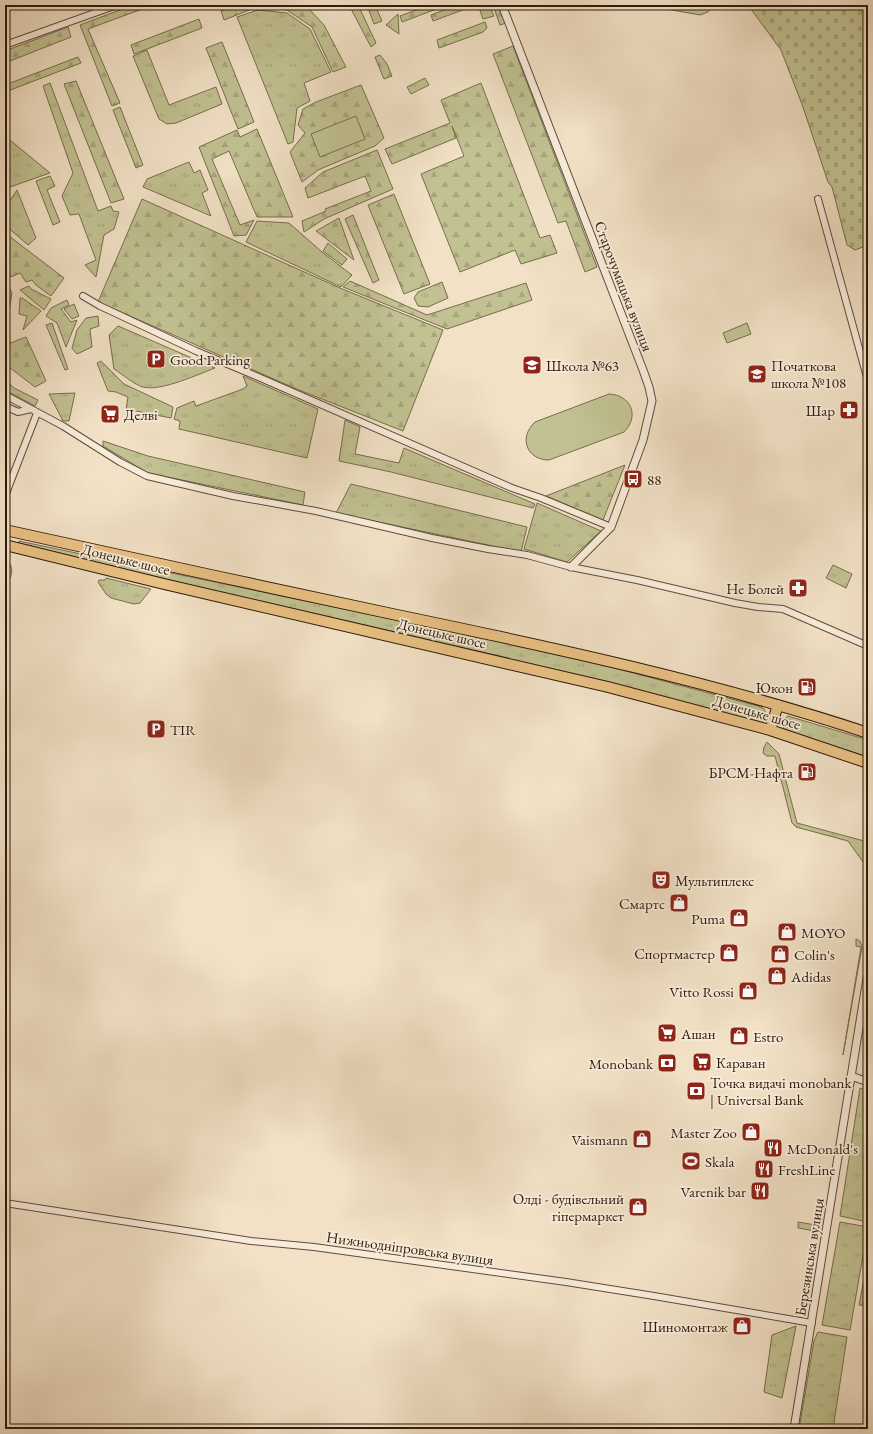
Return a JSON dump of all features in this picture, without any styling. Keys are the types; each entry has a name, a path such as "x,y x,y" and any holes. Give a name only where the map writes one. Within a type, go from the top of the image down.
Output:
{"highway":[{"name":"Донецьке шосе","path":"5,530 240,582 536,644 684,679 812,715 868,734"},
{"name":"Донецьке шосе","path":"5,545 164,584 613,688 770,730 868,763"},
{"path":"770,730 778,705"}],"street":[{"path":"5,45 117,5"},
{"name":"Старочумацька вулиця","path":"502,5 649,387 652,401 643,440 611,527 571,567"},
{"path":"818,199 868,381"},
{"path":"83,296 100,306 196,351 512,488 541,498 611,527"},
{"path":"5,394 86,440 120,462 147,476 234,496 323,512 488,550 527,555 571,567 637,580 736,603 783,609 868,646"},
{"path":"5,406 18,412 31,409"},
{"path":"5,496 37,413"},
{"name":"Березинська вулиця","path":"794,1429 868,972"},
{"path":"851,1076 868,1082"},
{"name":"Нижньодніпровська вулиця","path":"5,1203 251,1241 314,1247 566,1282 812,1323"}],"green space":[{"path":"133,5 153,5 88,29 120,103 112,106 80,25"},
{"path":"237,5 298,5 309,9 324,25 346,67 333,72 312,27 287,10 257,7 224,20 221,11"},
{"path":"349,5 358,5 376,43 371,47"},
{"path":"367,5 375,5 382,21 374,24"},
{"path":"430,5 447,5 402,22 400,16"},
{"path":"457,5 476,5 433,21 431,15"},
{"path":"478,5 489,5 494,16 483,19"},
{"path":"493,5 499,5 506,23 500,25"},
{"path":"644,5 714,5 708,12 700,15"},
{"path":"748,5 868,5 868,245 855,250 847,245 832,187 828,182 803,107 781,50"},
{"path":"258,10 287,13 310,29 331,72 304,83 310,101 297,108 293,142 288,144 237,17"},
{"path":"398,14 399,34 386,25"},
{"path":"199,19 202,28 134,54 131,45"},
{"path":"485,22 487,28 483,32 439,48 437,40"},
{"path":"68,27 71,37 5,63 5,51"},
{"path":"222,42 254,122 238,129 206,48"},
{"path":"513,46 597,267 585,272 566,221 558,223 493,54"},
{"path":"147,50 169,105 216,87 222,104 176,123 167,124 159,119 133,56"},
{"path":"380,55 387,64 392,76 384,79 375,57"},
{"path":"78,57 81,63 5,92 5,85"},
{"path":"425,78 429,85 411,94 407,87"},
{"path":"76,81 124,199 111,203 64,84"},
{"path":"50,83 98,211 111,206 113,211 119,212 114,229 104,235 96,277 85,265 96,260 79,214 70,215 62,196 73,173 43,86"},
{"path":"481,83 540,238 550,235 557,253 521,264 515,250 460,272 421,174 464,156 452,126 456,138 392,164 385,149 450,123 441,100"},
{"path":"361,85 384,138 375,146 318,170 302,182 290,152 305,133 298,125 303,109 316,102"},
{"path":"120,107 143,165 136,168 113,110"},
{"path":"356,116 365,139 320,157 311,134"},
{"path":"257,129 293,217 257,217 229,151 212,159 240,225 254,220 246,235 234,236 199,147 237,130 240,137"},
{"path":"5,136 50,173 10,187 5,175"},
{"path":"377,150 393,189 324,219 304,232 302,221 326,211 325,209 371,191 365,176 308,198 305,188 323,172"},
{"path":"189,162 194,173 200,170 208,190 202,193 211,216 143,187 147,179"},
{"path":"50,176 55,186 47,190 60,222 53,225 36,181"},
{"path":"17,190 36,238 28,245 5,225 5,208"},
{"path":"394,194 430,284 404,294 368,205"},
{"path":"142,199 340,288 443,330 403,431 299,390 98,302"},
{"path":"353,215 379,280 373,283 345,219"},
{"path":"339,218 354,260 316,231"},
{"path":"257,221 289,223 322,252 352,275 341,287 246,242"},
{"path":"5,233 64,278 51,296 36,285 32,280 26,282 20,273 11,277 5,267"},
{"path":"328,243 347,259 342,265 323,251"},
{"path":"5,280 12,293 8,317 5,311"},
{"path":"350,281 427,315 526,283 532,300 447,329 343,287"},
{"path":"442,282 448,298 428,307 418,306 414,298 418,292"},
{"path":"29,286 31,289 51,299 44,310 20,290"},
{"path":"20,298 41,311 23,330 27,316 19,314"},
{"path":"67,300 69,305 61,309 71,322 77,320 66,347 57,323 46,316 51,308"},
{"path":"74,304 79,316 72,319 64,309"},
{"path":"98,316 99,326 90,329 92,347 77,354 72,348 77,330 86,318"},
{"path":"52,323 68,369 65,370 46,325"},
{"path":"747,323 751,334 727,343 723,333"},
{"name":"Good Parking","path":"118,326 215,368 169,385 150,388 140,386 114,369 109,335"},
{"path":"26,337 46,381 35,387 5,364 5,345"},
{"path":"101,361 124,384 173,407 171,418 126,409 128,397 116,392 108,391 97,363"},
{"path":"243,376 318,409 307,458 179,429 180,421 174,419 177,408 194,401 196,406 243,389 247,386"},
{"path":"5,380 14,388 38,400 35,406 5,390"},
{"path":"75,393 69,421 63,421 49,394"},
{"path":"609,394 617,395 623,398 631,407 632,419 624,432 549,460 541,459 530,452 527,447 527,435 535,422"},
{"path":"345,420 360,427 355,454 399,463 404,448 535,504 533,508 391,472 339,461"},
{"path":"103,441 148,456 305,492 303,505 148,473 103,446"},
{"path":"625,465 603,520 546,496"},
{"path":"351,484 527,527 521,552 336,513"},
{"path":"537,503 601,531 567,562 524,549"},
{"path":"19,541 573,657 758,706 764,709 767,715 762,723 19,544"},
{"path":"5,559 12,568 12,572 10,579 5,585"},
{"path":"833,565 852,574 846,588 826,578"},
{"path":"106,578 151,589 140,603 134,604 111,598 106,594 98,582 99,580 105,580"},
{"path":"788,716 868,740 868,757 787,731 783,727 782,721"},
{"path":"767,742 779,754 797,823 868,842 868,859 863,862 848,841 796,827 792,823 775,756 767,756 763,753"},
{"path":"856,939 860,941 862,947 843,1055 861,947 856,946"},
{"path":"860,1088 868,1091 868,1143 865,1167 868,1169 868,1222 840,1216"},
{"path":"798,1222 816,1225 815,1231 798,1228"},
{"path":"840,1222 868,1227 850,1330 822,1325"},
{"path":"865,1273 868,1274 868,1306 859,1305"},
{"path":"796,1326 782,1398 764,1392 772,1335"},
{"path":"818,1332 847,1337 833,1429 799,1429 814,1341"}],"place":[{"name":"Good Parking","path":"156,359"},
{"name":"Школа №63","path":"532,365"},
{"name":"Початкова школа №108","path":"757,374"},
{"name":"Шар","path":"849,410"},
{"name":"Делві","path":"110,414"},
{"name":"88","path":"633,479"},
{"name":"Не Болей","path":"798,588"},
{"name":"Юкон","path":"807,687"},
{"name":"TIR","path":"156,729"},
{"name":"БРСМ-Нафта","path":"807,772"},
{"name":"Мультиплекс","path":"661,880"},
{"name":"Смартс","path":"679,903"},
{"name":"Puma","path":"739,918"},
{"name":"MOYO","path":"787,932"},
{"name":"Спортмастер","path":"729,953"},
{"name":"Colin's","path":"780,954"},
{"name":"Adidas","path":"777,976"},
{"name":"Vitto Rossi","path":"748,991"},
{"name":"Ашан","path":"667,1033"},
{"name":"Estro","path":"739,1036"},
{"name":"Караван","path":"702,1062"},
{"name":"Monobank","path":"667,1063"},
{"name":"Точка видачі monobank | Universal Bank","path":"696,1091"},
{"name":"Master Zoo","path":"751,1132"},
{"name":"Vaismann","path":"642,1139"},
{"name":"McDonald's","path":"773,1148"},
{"name":"Skala","path":"691,1161"},
{"name":"FreshLine","path":"764,1169"},
{"name":"Varenik bar","path":"760,1191"},
{"name":"Олді - будівельний гіпермаркет","path":"638,1207"},
{"name":"Шиномонтаж","path":"742,1326"}]}
